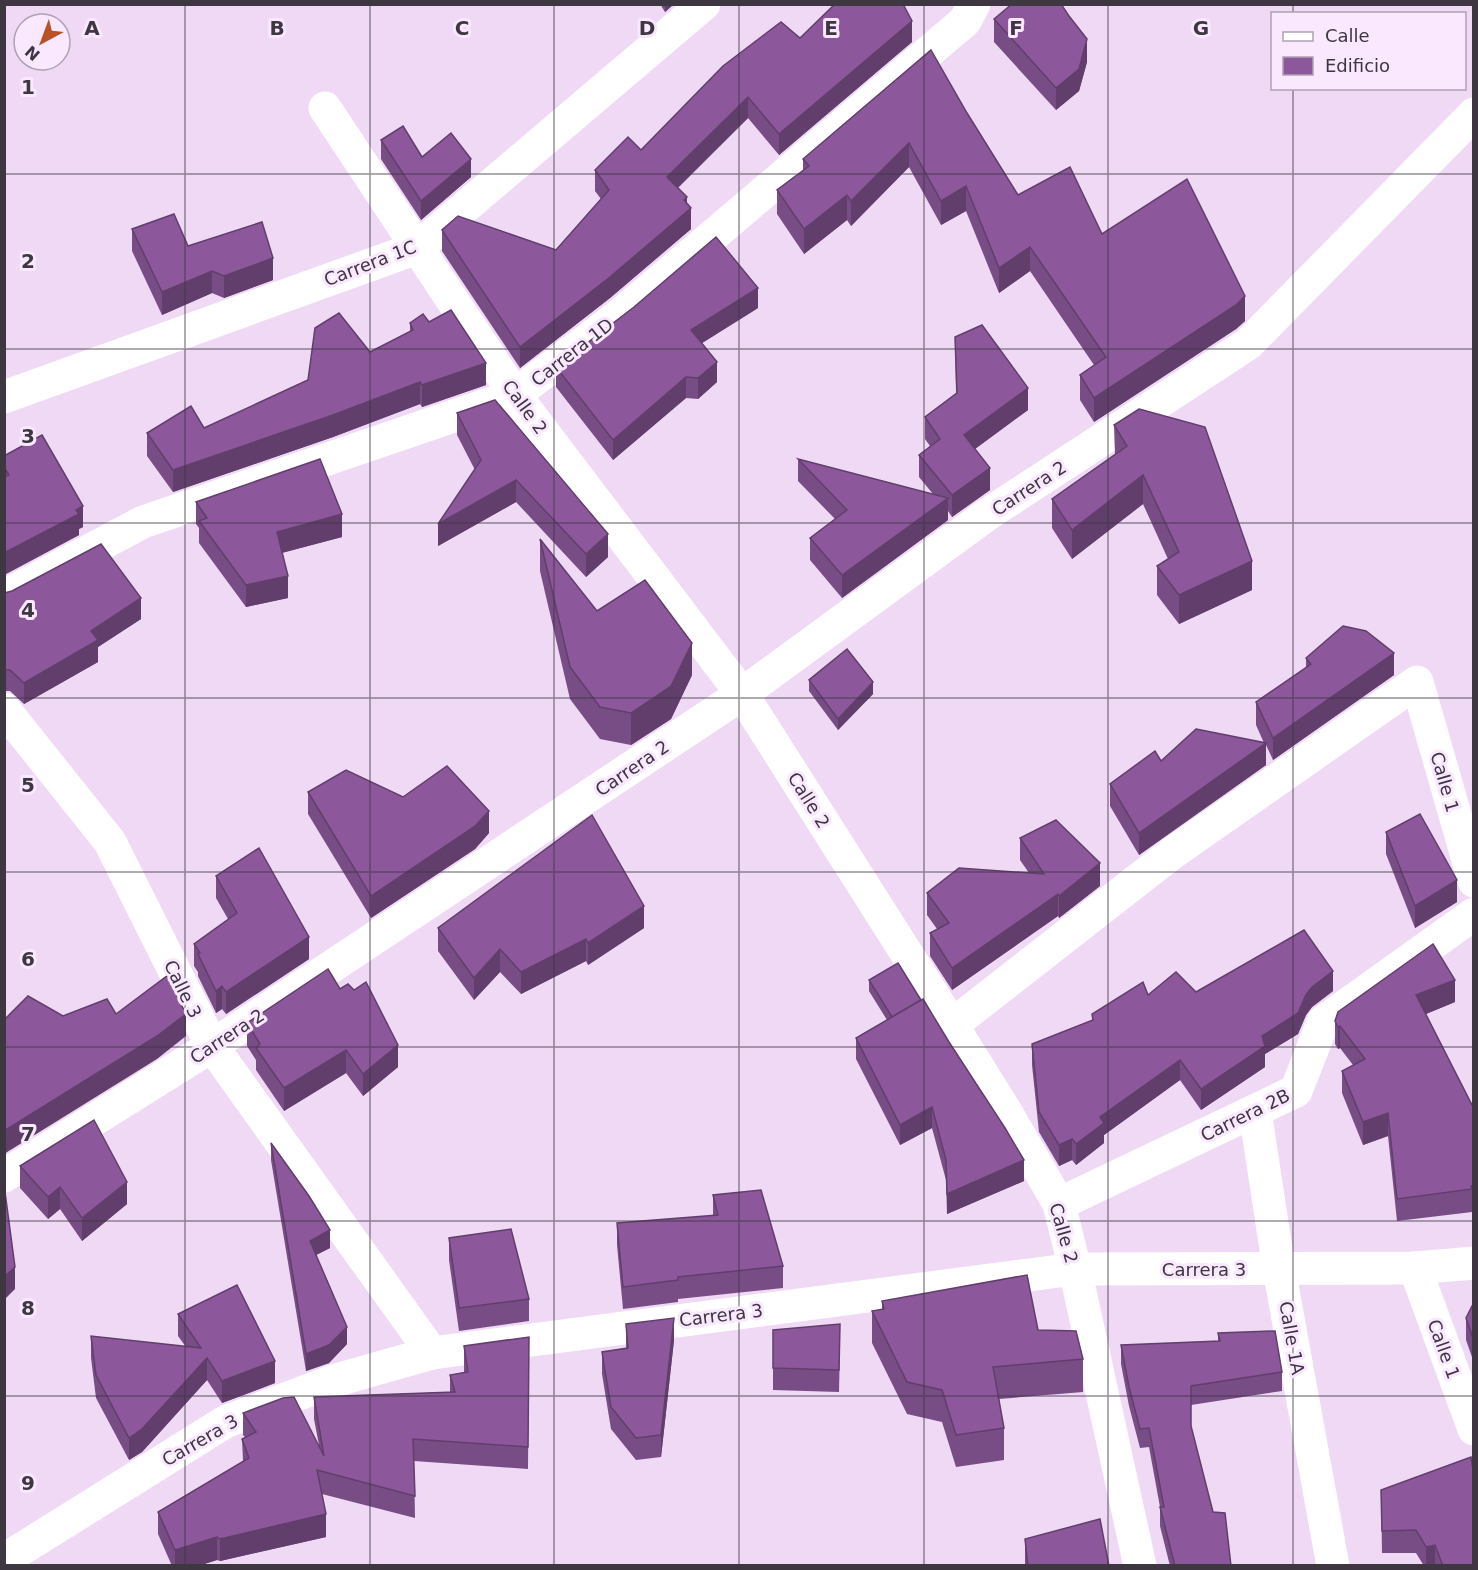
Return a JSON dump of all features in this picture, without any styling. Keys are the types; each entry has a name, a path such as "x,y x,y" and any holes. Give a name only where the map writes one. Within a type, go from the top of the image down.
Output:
{"street":[{"name":"Carrera 1C","path":"4,397 417,248 704,4"},
{"name":"Carrera 1D","path":"4,596 143,522 515,395 622,312 969,13"},
{"name":"Calle 2","path":"325,108 515,395 742,694 952,1025 1059,1204 1140,1566"},
{"name":"Carrera 2","path":"4,1176 212,1046 742,694 988,514 1248,344 1473,114"},
{"name":"Calle 1","path":"952,1025 1170,854 1417,682 1473,881"},
{"name":"Calle 3","path":"4,709 110,842 212,1046 432,1353"},
{"name":"Carrera 2B","path":"1059,1204 1296,1091 1323,1022 1473,914"},
{"name":"Calle 1A","path":"1255,1111 1279,1269 1333,1566"},
{"name":"Carrera 3","path":"4,1560 225,1422 333,1381 432,1353 1075,1269 1415,1268 1473,1263"},
{"name":"Calle 1","path":"1415,1268 1473,1429"}],"building":[{"path":"835,4 903,4 912,21 779,134 748,97 667,177 687,197 684,200 691,208 610,277 520,347 442,230 458,216 556,250 609,190 595,170 628,137 641,150 723,66 781,22 800,38"},
{"path":"1012,4 1061,4 1087,39 1079,69 1056,88 994,19"},
{"path":"931,50 1018,195 1070,167 1102,234 1187,179 1245,296 1236,305 1094,398 1080,375 1106,357 1030,247 999,268 966,186 941,201 909,143 851,201 847,195 804,229 777,190 809,166 803,159"},
{"path":"403,126 422,157 451,133 471,159 421,201 381,140"},
{"path":"174,214 188,246 262,222 273,258 224,276 212,271 162,292 132,229"},
{"path":"716,237 758,288 691,330 717,362 698,378 686,377 613,440 556,367 634,307"},
{"path":"451,310 486,363 422,385 420,382 333,415 173,470 147,433 191,406 204,428 308,380 315,328 339,313 370,352 413,330 410,323 423,314 429,322"},
{"path":"982,325 1028,388 964,435 990,468 952,495 919,455 940,439 925,417 957,393 955,337"},
{"path":"495,400 608,534 586,554 516,480 438,524 481,460 457,413"},
{"path":"1139,409 1205,427 1252,561 1179,595 1157,566 1179,552 1143,475 1072,530 1052,499 1127,446 1114,425"},
{"path":"42,435 83,506 76,510 79,514 4,553 4,477 9,475 4,467 4,456"},
{"path":"320,459 342,514 277,532 288,576 246,585 199,521 207,518 196,502"},
{"path":"798,459 948,498 842,575 810,538 847,510"},
{"path":"540,539 597,611 645,580 692,643 671,686 631,713 600,707 570,667"},
{"path":"101,544 141,598 91,631 98,640 24,683 10,670 4,670 4,593 12,591"},
{"path":"1343,626 1366,631 1394,653 1273,738 1256,702 1311,664 1306,658"},
{"path":"847,649 873,682 838,719 809,680"},
{"path":"1196,729 1266,743 1139,833 1110,784 1155,751 1161,761"},
{"path":"447,766 489,811 475,826 371,896 308,792 346,770 403,797"},
{"path":"1420,814 1457,880 1415,906 1386,832"},
{"path":"592,815 644,906 588,943 586,939 521,972 500,949 474,978 438,928"},
{"path":"1056,820 1100,863 1059,896 1058,894 952,968 930,933 949,923 927,893 959,868 1044,874 1020,838"},
{"path":"259,848 309,937 226,992 222,986 216,991 194,944 237,913 216,876"},
{"path":"1304,930 1333,971 1312,987 1298,1013 1262,1036 1265,1046 1201,1089 1180,1060 1100,1117 1104,1123 1076,1144 1072,1139 1059,1145 1039,1112 1032,1044 1093,1020 1092,1014 1143,982 1148,995 1176,972 1196,992"},
{"path":"1433,944 1455,980 1416,995 1473,1107 1473,1186 1471,1186 1472,1189 1397,1199 1388,1113 1363,1122 1342,1071 1365,1059 1335,1021 1338,1012"},
{"path":"898,963 921,1000 892,1017 869,980"},
{"path":"328,969 340,989 348,984 354,990 366,982 398,1045 363,1074 346,1050 284,1088 256,1048 260,1044 247,1023"},
{"path":"167,976 186,1014 157,1036 4,1131 4,1020 28,996 63,1016 107,999 116,1014"},
{"path":"923,999 1024,1160 947,1194 946,1160 932,1107 900,1125 856,1038"},
{"path":"94,1120 127,1182 82,1218 60,1187 48,1197 20,1166"},
{"path":"271,1143 330,1230 310,1241 347,1327 329,1345 306,1354"},
{"path":"761,1190 783,1266 678,1277 678,1280 623,1287 617,1223 718,1215 713,1195"},
{"path":"4,1193 15,1267 4,1277"},
{"path":"511,1229 529,1299 459,1308 449,1238"},
{"path":"1027,1275 1038,1330 1076,1331 1083,1359 993,1367 1004,1428 956,1435 942,1390 907,1382 872,1311 884,1309 882,1301"},
{"path":"237,1285 275,1361 222,1381 207,1358 142,1429 129,1438 96,1375 91,1336 201,1348 178,1314"},
{"path":"1473,1304 1473,1338 1466,1318"},
{"path":"674,1318 661,1435 636,1438 611,1407 602,1352 628,1348 626,1324"},
{"path":"840,1324 839,1370 773,1368 773,1330"},
{"path":"1275,1331 1282,1372 1191,1386 1191,1426 1213,1512 1225,1513 1231,1566 1175,1566 1160,1507 1164,1507 1149,1428 1140,1429 1121,1345 1220,1341 1218,1333"},
{"path":"529,1337 528,1447 413,1439 415,1496 317,1470 326,1514 220,1539 217,1537 175,1550 158,1512 249,1458 242,1439 256,1432 243,1413 283,1398 294,1397 324,1456 314,1397 455,1392 450,1375 468,1372 464,1346"},
{"path":"1471,1457 1473,1566 1443,1566 1435,1545 1426,1547 1416,1530 1382,1531 1381,1490"},
{"path":"1100,1519 1109,1566 1028,1566 1025,1539"}]}
